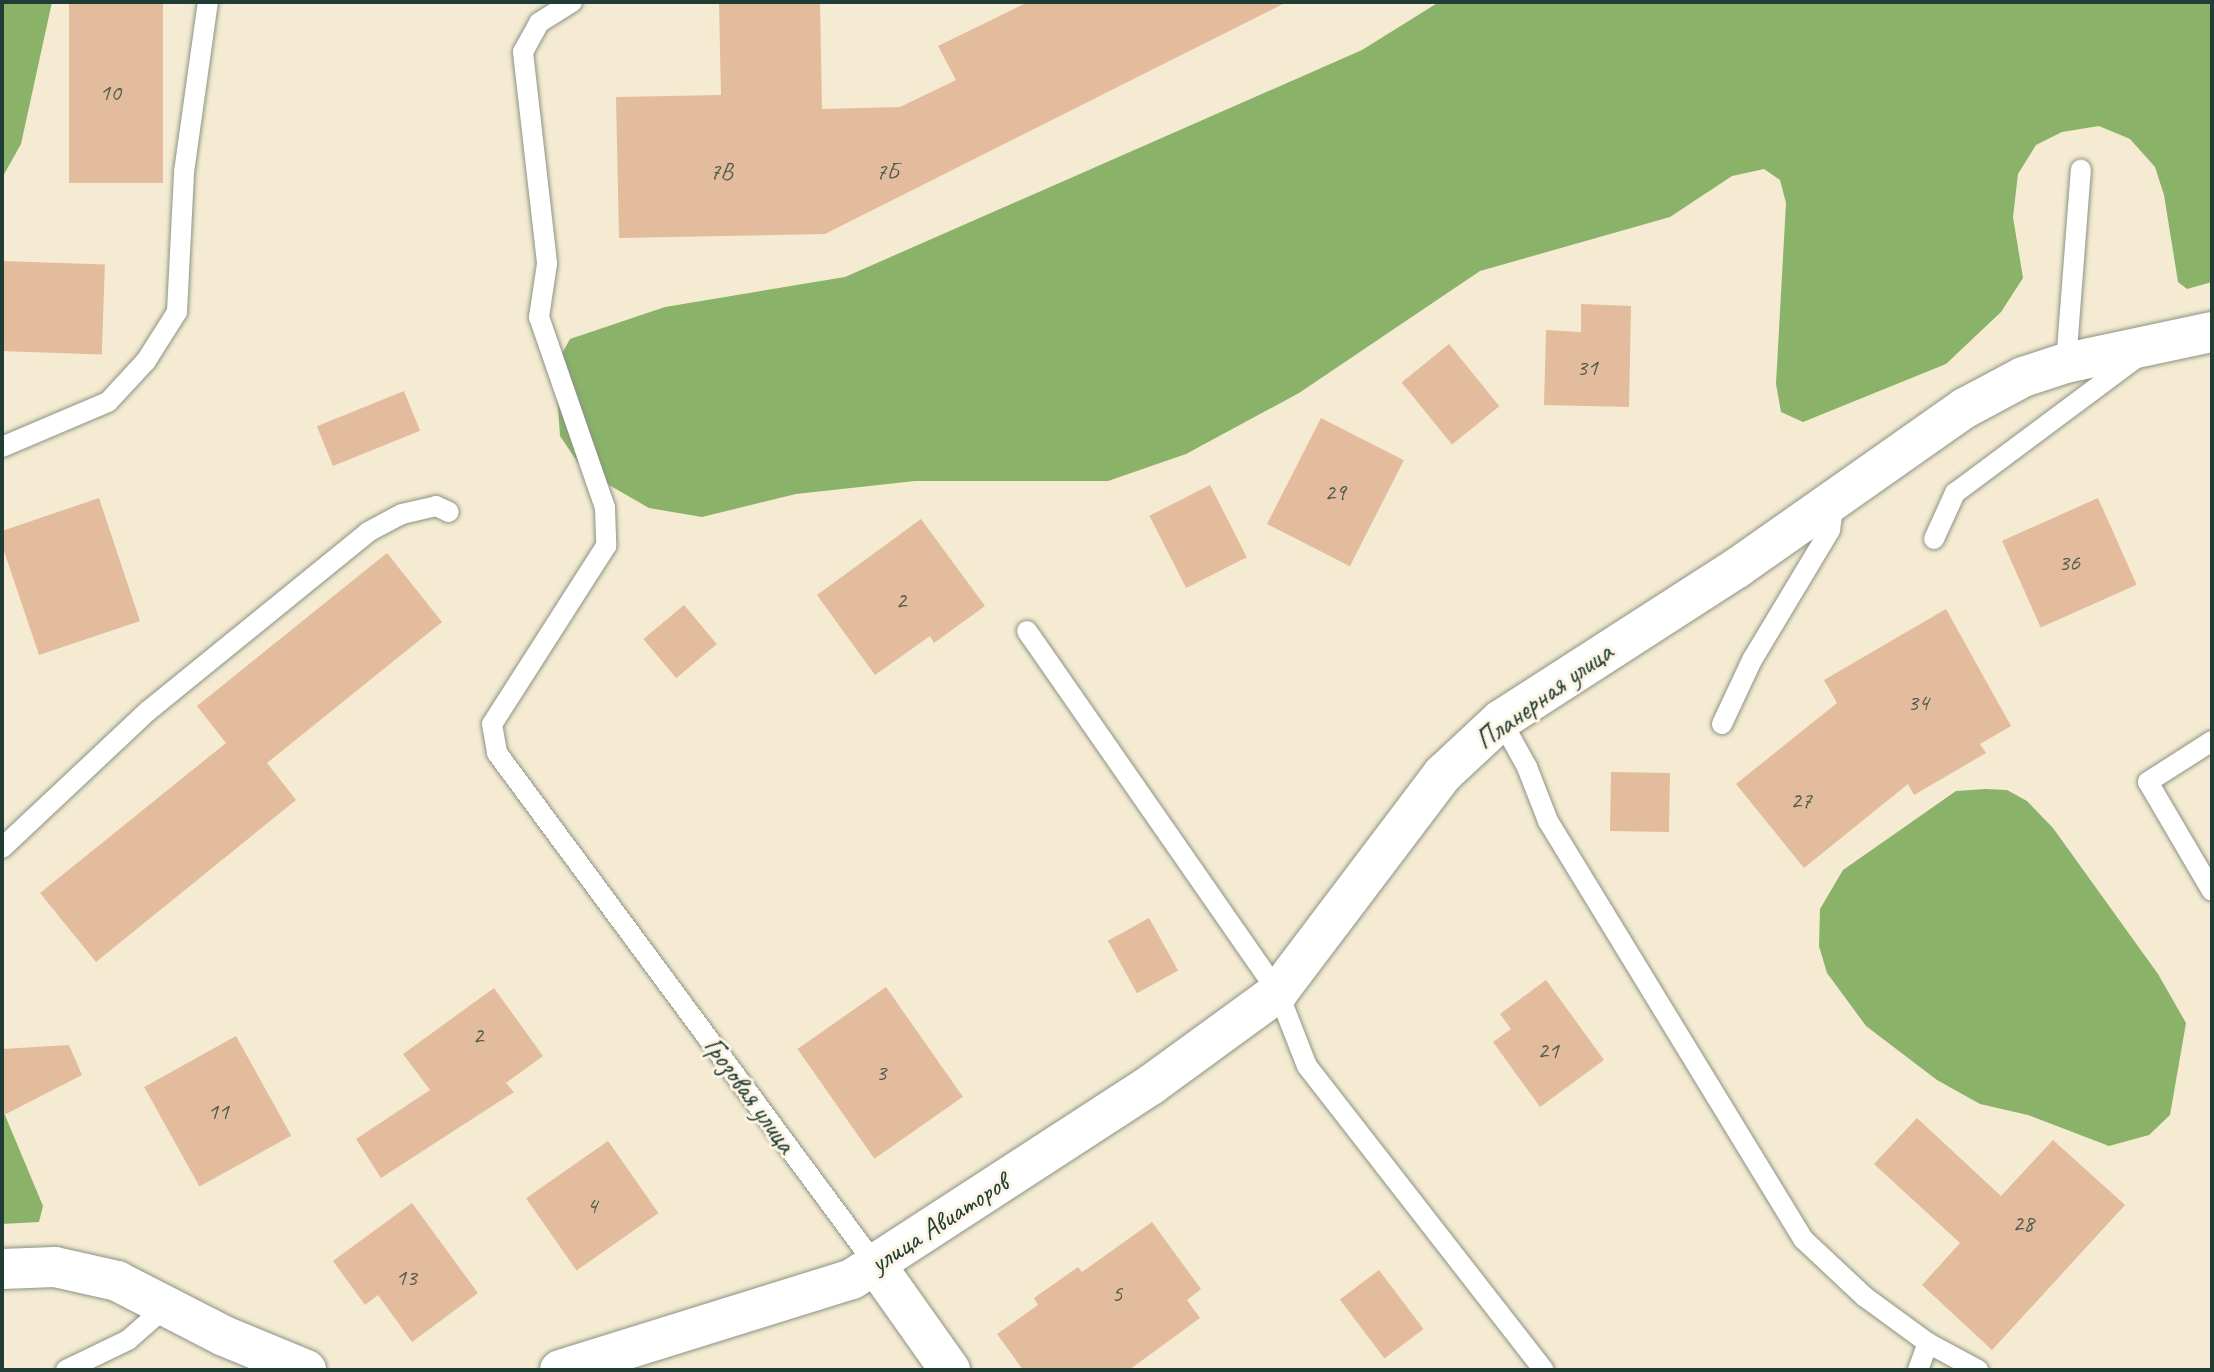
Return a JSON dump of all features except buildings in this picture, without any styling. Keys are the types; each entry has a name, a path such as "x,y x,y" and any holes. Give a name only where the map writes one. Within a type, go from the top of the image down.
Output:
{"street":[{"name":"Планерная улица","path":"1278,992 1443,774 1501,720 1834,500 1965,408 2023,377 2066,363 2149,349 2212,332"},
{"name":"улица Авиаторов","path":"560,1370 852,1279 1152,1084 1278,992"},
{"name":"Грозовая улица","path":"875,1264 950,1370"},
{"path":"2,1269 55,1267 117,1281 224,1336 306,1370"}],"lane":[{"path":"2,447 108,402 146,361 177,312 184,172 208,2"},
{"name":"Грозовая улица","path":"572,2 539,23 523,52 547,264 539,317 605,508 606,546 492,724 497,753 875,1264"},
{"path":"2066,363 2081,170"},
{"path":"1934,539 1955,493 2149,349"},
{"path":"1722,724 1752,660 1830,530 1834,500"},
{"path":"2,848 148,711 368,532 402,514 436,506 449,512"},
{"path":"1027,631 1278,992 1307,1066 1544,1370"},
{"path":"1501,720 1527,767 1548,821 1803,1239 1865,1297 1928,1343 1978,1370"},
{"path":"2212,741 2148,782 2212,891"},
{"path":"66,1370 128,1340 167,1306"},
{"path":"1918,1370 1928,1343"}],"green space":[{"path":"2,2 52,2 21,144 2,178"},
{"path":"1439,2 2212,2 2212,282 2187,289 2178,282 2164,195 2155,167 2130,139 2099,126 2062,132 2036,145 2018,174 2013,217 2023,278 2001,312 1946,364 1803,422 1781,412 1776,384 1786,203 1780,180 1764,169 1732,176 1670,217 1480,271 1299,393 1186,454 1108,481 915,481 796,494 702,517 649,508 583,470 560,436 555,366 570,339 665,307 845,277 1362,50"},
{"path":"2007,790 2027,801 2053,828 2158,974 2186,1023 2170,1115 2149,1135 2109,1146 2028,1115 1980,1104 1937,1080 1866,1026 1827,973 1819,946 1820,909 1843,870 1956,791"},
{"path":"2,1108 43,1206 39,1222 2,1224"}]}
